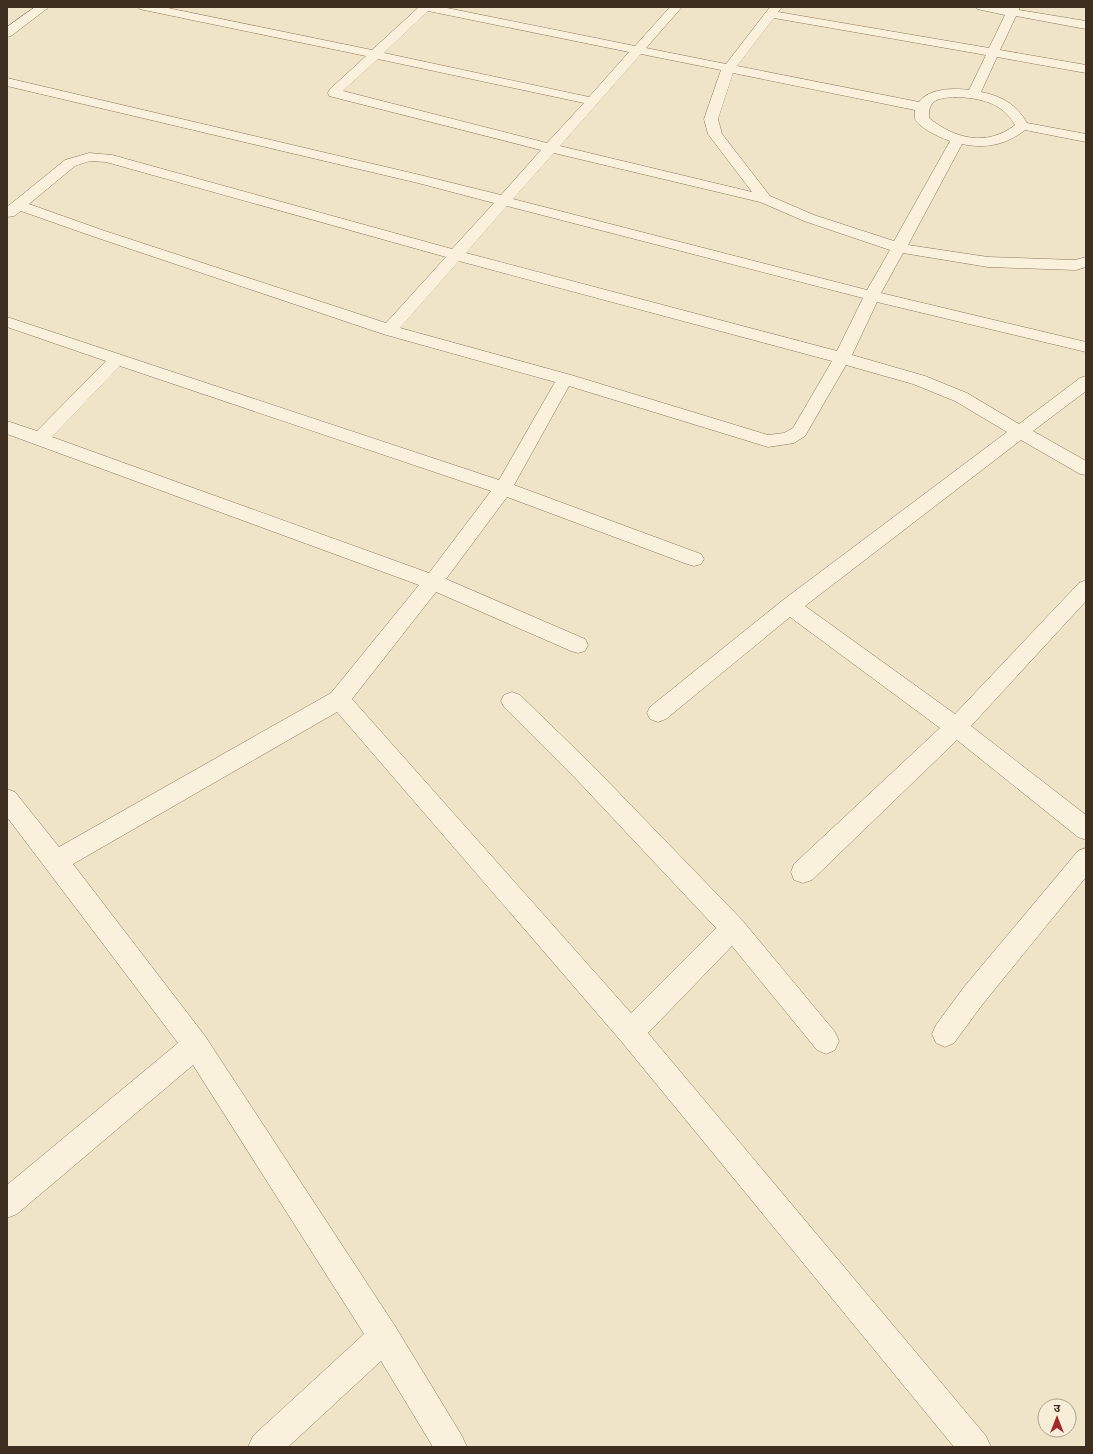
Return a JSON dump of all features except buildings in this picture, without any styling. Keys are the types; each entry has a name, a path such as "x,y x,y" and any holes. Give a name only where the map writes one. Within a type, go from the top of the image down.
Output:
{"street":[{"path":"7,33 43,7"},
{"path":"144,7 592,101"},
{"path":"922,107 425,7 376,55 334,93 550,148 765,200 809,218 899,248 988,262 1083,265"},
{"path":"480,18 491,7"},
{"path":"389,330 676,7"},
{"path":"981,7 1013,10 1086,25"},
{"path":"974,94 1013,10"},
{"path":"765,200 715,134 711,119 728,69 773,11 992,54 1086,69"},
{"path":"7,82 504,200 872,296 1086,347"},
{"path":"955,93 974,94 992,98 1008,106 1018,115 1022,126 1015,133 1003,139 985,142 958,139 946,136 931,128 922,119 922,107 926,101 938,95 955,93"},
{"path":"1022,126 1086,138"},
{"path":"13,210 97,233 389,330 565,379 768,441 788,440 799,432 842,358 872,296 958,139"},
{"path":"13,210 70,163 89,157 107,158 456,255 842,358 942,388 962,397 1086,469"},
{"path":"7,322 503,488 694,559"},
{"path":"40,439 116,359"},
{"path":"56,861 339,699 438,584 503,488 565,379"},
{"path":"658,713 790,606 1086,382"},
{"path":"7,427 438,584 578,645"},
{"path":"803,872 956,727 1086,588"},
{"path":"790,606 956,727 1086,829"},
{"path":"339,699 630,1032 975,1447"},
{"path":"512,701 733,928 826,1041"},
{"path":"7,799 196,1045 384,1337 451,1447"},
{"path":"945,1034 972,996 1086,859"},
{"path":"630,1032 733,928"},
{"path":"7,1204 196,1045"},
{"path":"264,1447 384,1337"}]}
